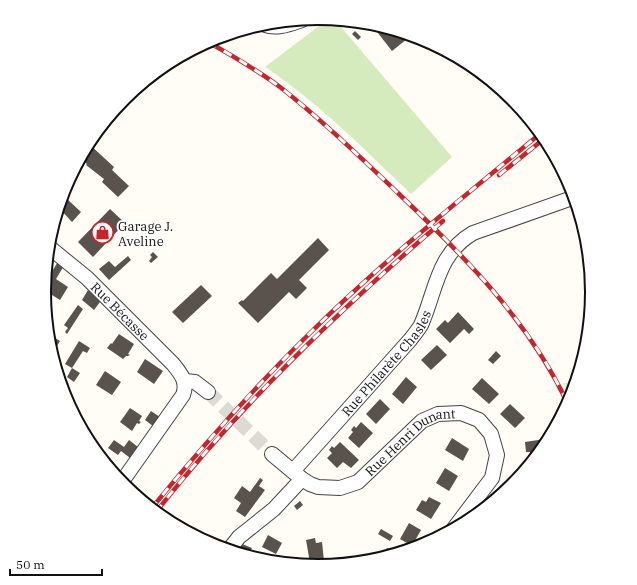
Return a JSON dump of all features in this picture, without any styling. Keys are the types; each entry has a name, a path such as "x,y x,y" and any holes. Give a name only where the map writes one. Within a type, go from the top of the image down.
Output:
{"street":[{"name":"Rue Philarète Chasles","path":"232,546 239,537 274,509 297,475 410,340 420,326 444,260 458,243 473,233 569,199"},
{"name":"Rue Bécasse","path":"54,252 86,278 143,334 173,364 185,382"},
{"path":"125,478 183,395 185,382 195,382 208,392"},
{"name":"Rue Henri Dunant","path":"272,454 297,475 318,488 340,488 358,482 422,421 438,414 461,413 479,420 491,434 497,455 492,478 472,512"}],"green space":[{"path":"320,25 340,26 452,157 411,194 323,111 265,67"},
{"path":"563,383 570,383 567,391"}],"building":[{"path":"355,31 361,37 358,40 352,34"},
{"path":"377,31 406,40 392,51"},
{"path":"94,148 114,167 112,170 129,186 118,197 102,182 104,179 86,165 87,164 85,162"},
{"path":"68,200 81,212 72,222 63,213"},
{"name":"Garage J. Aveline","path":"110,209 125,223 93,257 78,242"},
{"path":"318,238 329,250 299,280 307,288 296,299 289,292 258,323 238,303 242,300 243,301 271,273 277,279"},
{"path":"153,252 158,257 151,263 149,261 152,257 150,255"},
{"path":"128,256 131,260 109,280 99,269 109,261 115,267"},
{"path":"59,260 65,264 56,279 68,287 60,300 51,294 52,271"},
{"path":"201,285 212,296 183,323 172,312"},
{"path":"88,290 100,302 94,310 82,300"},
{"path":"78,305 83,309 67,334 65,332 68,328 64,325"},
{"path":"458,312 474,329 469,334 464,329 450,343 436,329 445,320 448,323"},
{"path":"119,334 134,344 128,354 130,355 123,359 107,348"},
{"path":"55,338 60,341 56,347 56,345"},
{"path":"79,341 90,348 87,353 83,351 72,368 65,364"},
{"path":"437,345 447,355 431,370 421,360"},
{"path":"496,351 501,356 493,364 488,360"},
{"path":"145,359 163,371 154,384 137,372"},
{"path":"72,368 80,373 74,382 67,377"},
{"path":"105,371 121,382 112,395 96,385"},
{"path":"406,377 417,387 403,404 392,394"},
{"path":"482,378 499,394 489,404 472,389"},
{"path":"380,399 390,409 376,424 366,414"},
{"path":"510,404 525,418 515,428 500,414"},
{"path":"130,408 142,416 139,421 141,422 139,424 137,423 132,431 120,422"},
{"path":"151,411 160,417 153,426 145,420"},
{"path":"361,422 373,433 359,448 348,438 353,432 351,430 354,426 356,428"},
{"path":"452,438 469,449 463,461 445,450"},
{"path":"542,439 530,456 530,452 526,452 525,442"},
{"path":"114,440 124,447 129,440 138,447 130,458 121,451 118,455 108,448"},
{"path":"340,442 359,460 351,468 343,462 337,468 327,458 332,453 329,450 332,446 334,448"},
{"path":"445,468 458,476 449,491 436,483"},
{"path":"260,478 263,480 259,486 265,490 245,517 236,511 241,503 234,498 242,486 250,492"},
{"path":"429,497 441,503 431,519 416,510 422,500 426,502"},
{"path":"300,501 303,505 297,510 294,506"},
{"path":"409,523 421,530 414,542 409,544 400,539"},
{"path":"381,529 393,536 390,541 378,534"},
{"path":"268,535 282,543 276,554 262,547"},
{"path":"315,538 316,543 322,542 324,560 309,559 306,540"},
{"path":"242,544 252,548 250,551 239,548"}],"tunnel":[{"path":"208,392 272,454"}],"railway":[{"path":"215,46 263,75 296,100 355,153 448,242 494,292 515,318 534,345 565,398"},
{"path":"155,504 188,464 245,400 333,311 421,232 536,137"},
{"path":"499,175 540,142"},
{"path":"160,508 188,472 292,359 405,254 443,221"}],"place":[{"name":"Garage J. Aveline","path":"102,233"}]}
